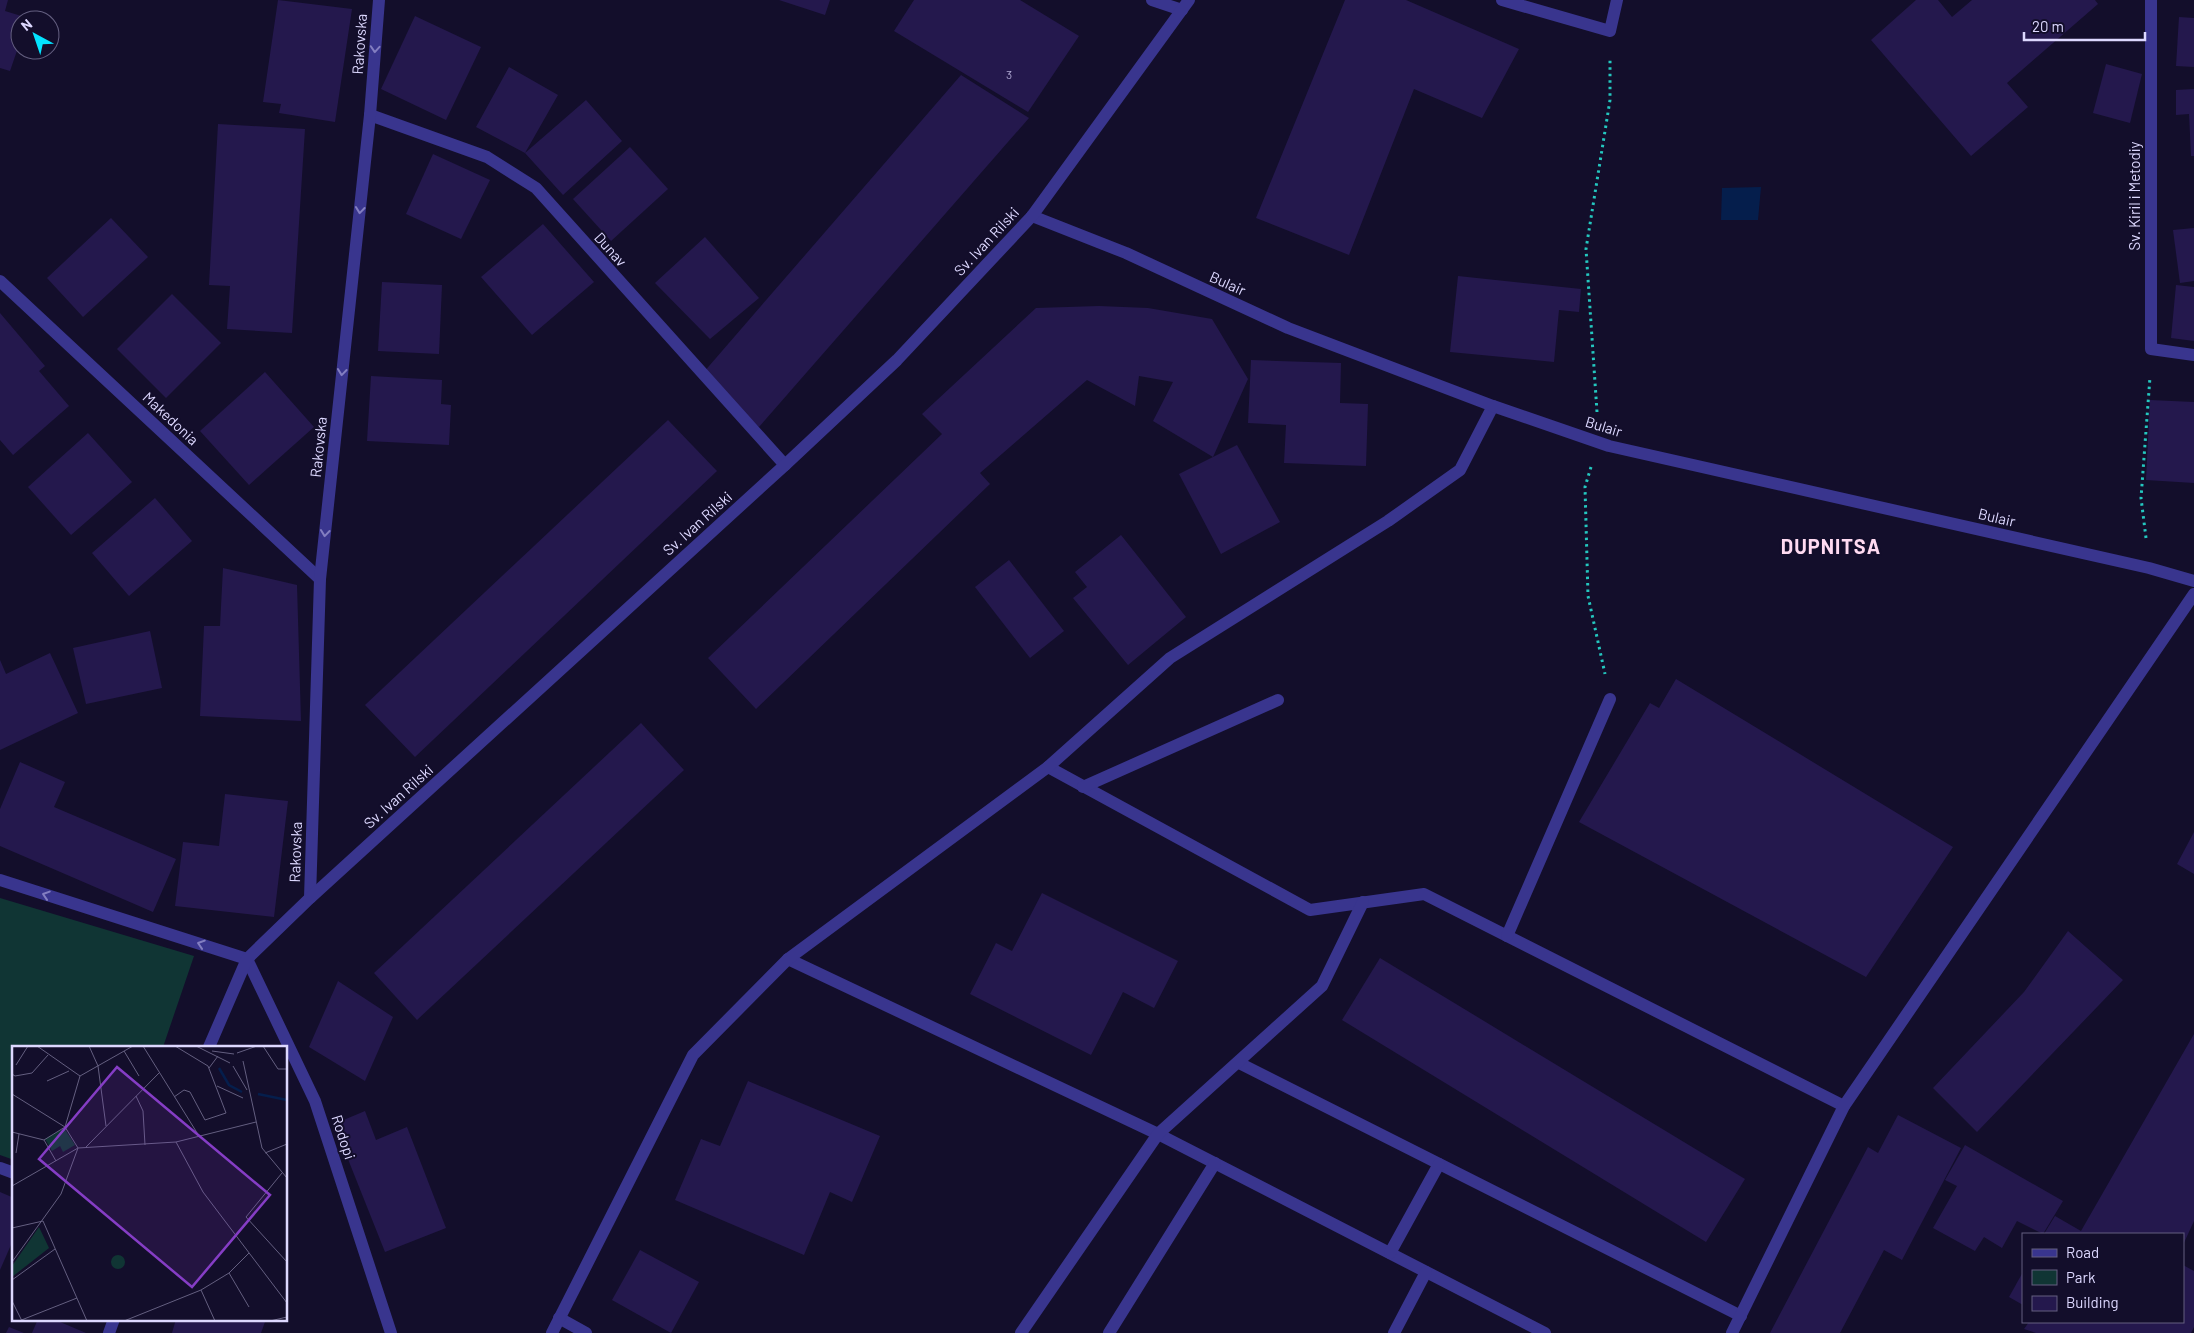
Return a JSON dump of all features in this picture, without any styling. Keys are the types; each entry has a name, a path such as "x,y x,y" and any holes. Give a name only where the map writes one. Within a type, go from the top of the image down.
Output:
{"street":[{"name":"Rakovska","path":"310,898 320,579 370,115 379,0"},
{"path":"1152,0 1186,5"},
{"path":"1502,0 1610,31 1617,0"},
{"name":"Sv. Kiril i Metodiy","path":"2151,0 2152,349"},
{"name":"Sv. Ivan Rilski","path":"209,1046 248,959 310,898 785,465 897,360 1032,216 1186,5"},
{"name":"Dunav","path":"370,115 487,157 536,188 785,465"},
{"name":"Bulair","path":"1032,216 1126,253 1288,328 1493,406 1599,442 2149,568 2194,581"},
{"name":"Makedonia","path":"0,281 320,579"},
{"path":"2152,349 2194,355"},
{"path":"552,1333 693,1055 788,959 1048,767 1170,658 1388,520 1460,470 1493,406"},
{"path":"1732,1333 1844,1106 2194,594"},
{"path":"1507,936 1610,699"},
{"path":"1083,786 1278,700"},
{"path":"1048,767 1310,910 1424,894 1844,1106"},
{"path":"0,880 248,959"},
{"path":"1021,1333 1158,1134 1239,1063 1322,986 1363,902"},
{"name":"Rodopi","path":"248,959 315,1101 390,1333"},
{"path":"788,959 1158,1134 1545,1333"},
{"path":"1239,1063 1741,1316"},
{"path":"1109,1333 1214,1162"},
{"path":"1390,1254 1439,1164"},
{"path":"0,1168 12,1172"},
{"path":"1394,1333 1426,1272"},
{"path":"559,1318 586,1333"},
{"path":"109,1333 114,1320"}],"path":[{"path":"1610,31 1610,100 1586,249 1599,442 1585,487 1588,596 1610,699"},
{"path":"2149,568 2141,498 2152,349"}],"green space":[{"path":"0,898 194,956 163,1046 12,1046 12,1159 0,1155"}],"water":[{"path":"1761,187 1758,220 1721,220 1722,188"}],"building":[{"path":"0,0 8,0 5,11 10,13 10,60 14,60 10,71 0,68"},
{"path":"278,0 352,9 335,122 279,113 281,104 263,102"},
{"path":"779,0 830,0 825,15"},
{"path":"914,0 1020,0 1079,36 1028,112 894,31"},
{"path":"1345,0 1406,0 1519,49 1482,118 1414,89 1349,255 1256,218"},
{"path":"1916,0 1938,0 1952,17 1972,0 2095,0 2098,4 2007,83 2028,107 1971,156 1871,40"},
{"path":"415,16 481,47 446,120 381,89"},
{"path":"2179,17 2194,18 2194,67 2176,66"},
{"path":"2106,64 2142,74 2130,123 2093,113"},
{"path":"509,67 558,95 525,153 476,127"},
{"path":"961,75 1029,118 759,427 703,373"},
{"path":"2194,89 2194,156 2191,156 2189,114 2176,115 2176,90"},
{"path":"586,100 622,141 563,195 525,153"},
{"path":"218,124 305,129 292,333 227,329 230,286 209,285"},
{"path":"630,147 668,189 611,241 573,199"},
{"path":"433,154 490,180 461,239 406,214"},
{"path":"111,218 148,257 83,317 47,278"},
{"path":"543,224 594,282 532,335 481,277"},
{"path":"2194,228 2194,281 2180,283 2173,230"},
{"path":"705,237 759,298 710,339 655,283"},
{"path":"1458,276 1581,289 1579,312 1559,310 1554,362 1450,352"},
{"path":"382,282 442,285 439,354 378,351"},
{"path":"2176,285 2194,287 2194,341 2171,338"},
{"path":"172,294 221,343 166,398 117,349"},
{"path":"1099,306 1148,308 1212,319 1248,379 1213,457 1153,421 1173,382 1139,376 1135,406 1087,380 980,473 990,484 756,709 708,658 942,434 922,414 1036,308"},
{"path":"0,313 45,366 39,371 69,406 13,455 0,440"},
{"path":"1251,360 1341,363 1340,403 1368,404 1366,466 1284,463 1286,425 1248,423"},
{"path":"265,372 314,427 249,485 200,431"},
{"path":"371,376 442,380 441,404 451,405 449,445 367,441"},
{"path":"2150,400 2194,402 2194,483 2146,480"},
{"path":"668,420 717,471 415,757 365,705"},
{"path":"88,433 132,482 71,535 28,487"},
{"path":"1237,445 1280,522 1221,554 1179,474"},
{"path":"155,498 192,541 129,596 92,553"},
{"path":"1121,535 1186,617 1128,665 1073,598 1087,587 1075,572"},
{"path":"1009,560 1064,631 1030,658 975,587"},
{"path":"223,568 297,585 301,721 200,716 204,626 220,626"},
{"path":"150,631 162,688 86,704 73,648"},
{"path":"50,653 78,713 0,750 0,660 6,674"},
{"path":"1676,679 1953,847 1866,977 1579,822 1650,703 1659,708"},
{"path":"641,723 684,770 417,1020 374,973"},
{"path":"20,762 65,782 54,807 176,859 153,912 0,846 0,809"},
{"path":"225,794 288,801 274,917 175,906 183,842 219,846"},
{"path":"2194,832 2194,874 2177,864"},
{"path":"1042,893 1178,961 1154,1008 1123,992 1091,1055 970,994 996,943 1012,951"},
{"path":"2068,931 2123,980 1977,1132 1933,1088 2024,992"},
{"path":"1380,958 1745,1179 1706,1242 1342,1020"},
{"path":"338,981 393,1017 365,1081 309,1047"},
{"path":"2194,1034 2194,1221 2184,1243 2184,1233 2045,1233 2055,1216 2081,1231"},
{"path":"748,1081 880,1136 852,1202 830,1192 804,1255 675,1200 701,1139 720,1146"},
{"path":"365,1111 376,1140 407,1127 446,1228 385,1252 334,1124"},
{"path":"1898,1115 1961,1148 1902,1260 1884,1250 1840,1333 1770,1333 1868,1147 1878,1153"},
{"path":"1965,1145 2063,1201 2044,1233 2017,1221 2002,1248 1984,1237 1975,1251 1933,1228 1957,1186 1945,1180"},
{"path":"0,1192 12,1197 12,1243 0,1270"},
{"path":"640,1250 699,1282 671,1333 612,1300"},
{"path":"2184,1266 2194,1271 2194,1327 2191,1333 2036,1333 2024,1329 2028,1323 2184,1323"},
{"path":"2022,1274 2022,1304 2009,1297"},
{"path":"38,1320 55,1320 86,1333 32,1333"},
{"path":"176,1320 266,1320 261,1333 172,1333"},
{"path":"9,1327 24,1333 6,1333"}],"district":[{"name":"DUPNITSA","path":"1831,546"}]}
